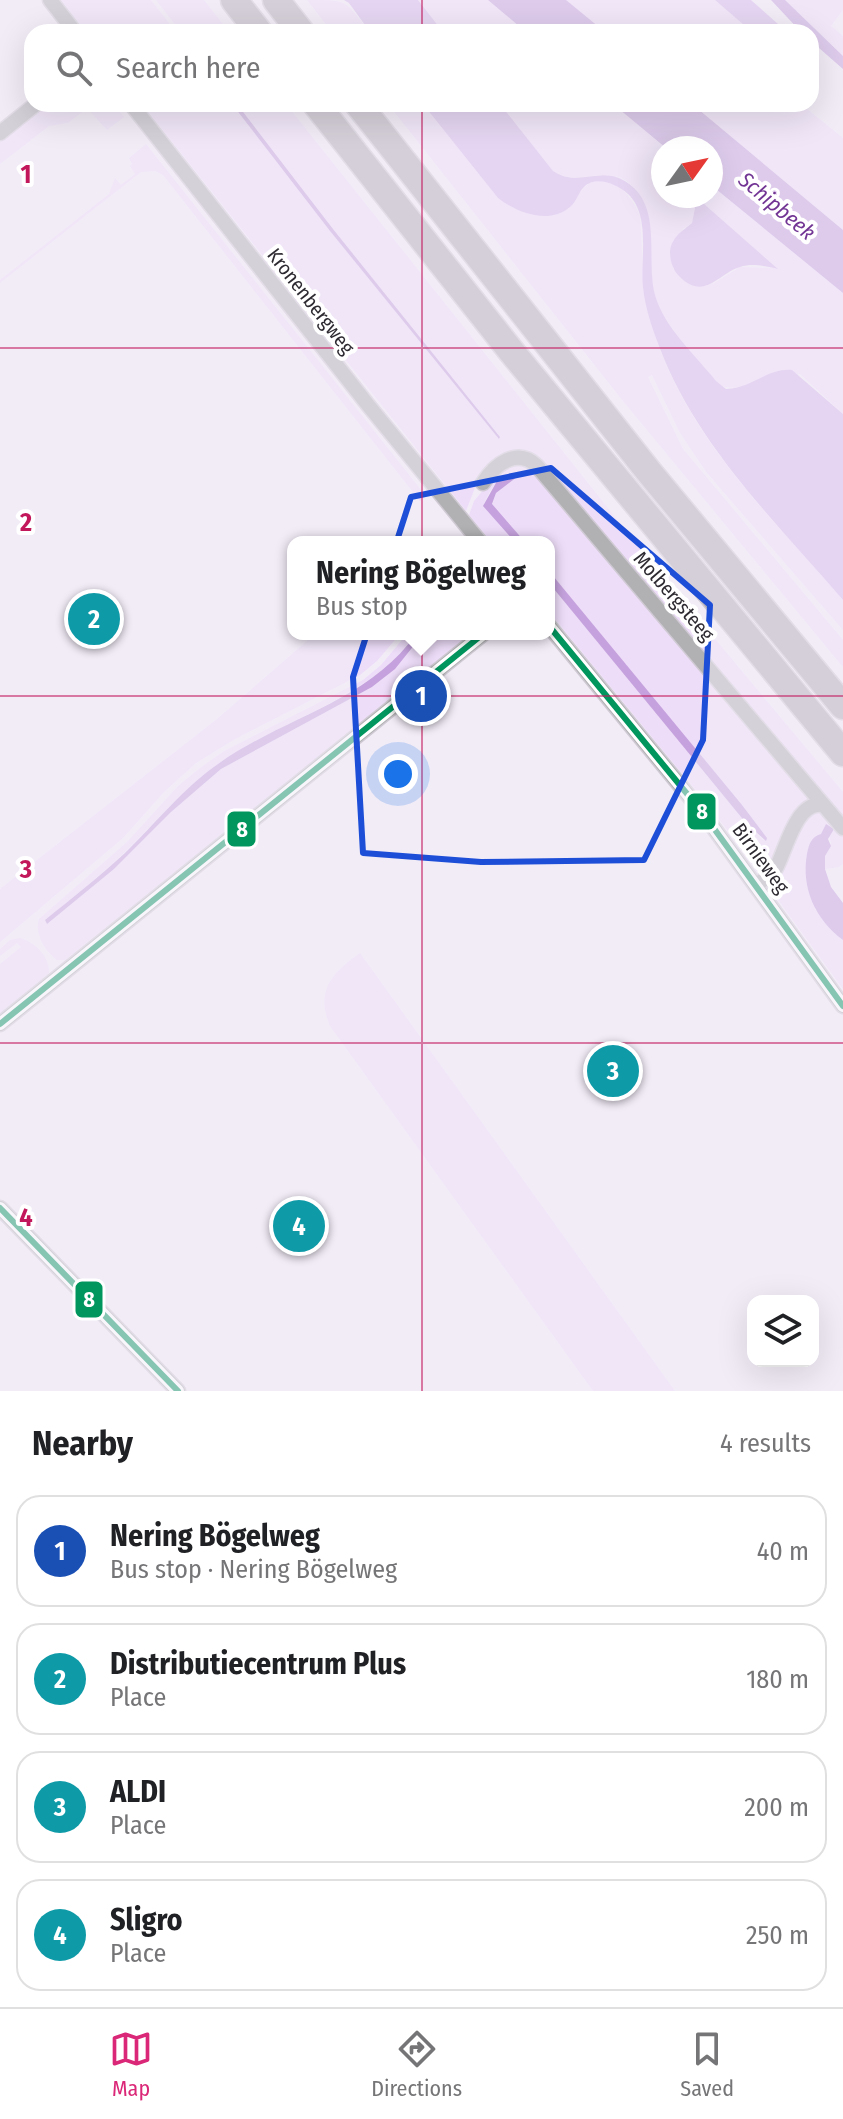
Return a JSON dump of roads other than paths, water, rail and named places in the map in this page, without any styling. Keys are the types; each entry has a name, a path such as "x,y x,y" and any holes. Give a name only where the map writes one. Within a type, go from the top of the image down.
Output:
{"highway":[{"path":"234,0 253,24"},
{"path":"276,0 295,24"},
{"path":"322,112 511,351 843,753"},
{"path":"364,112 649,472 843,706"}],"street":[{"path":"50,0 69,24"},
{"path":"0,133 26,112"},
{"name":"Kronenbergweg","path":"137,112 475,536"},
{"name":"Molbergsteeg","path":"483,483 501,463 510,459 525,458 537,466 843,828"},
{"name":"Birnieweg","path":"555,633 702,812 843,1006"},
{"path":"0,1024 476,640"},
{"path":"756,885 775,870 807,808 813,804 822,805"},
{"path":"0,1208 178,1391"}],"water":[{"path":"488,0 566,0 595,24 516,24"},
{"path":"771,0 785,0 810,24 794,24"},
{"path":"819,33 843,56 843,69 819,48"},
{"path":"238,112 243,112 499,439 330,231"},
{"name":"Schipbeek","path":"623,112 702,112 843,230 843,293 723,195 723,136 652,136"},
{"path":"510,473 516,474 517,477 496,493 492,504 520,536 510,536 483,506 497,481"},
{"path":"555,578 742,805 767,838 766,841 746,823 555,590"},
{"path":"411,640 418,640 395,669 372,687 221,769 171,812 114,869 47,924 45,920 125,853 181,795 218,764 349,693 374,677"},
{"path":"826,824 834,829 828,839 831,846 825,856 825,869 831,887 843,903 843,940 818,913 806,879 810,844"}],"place":[{"name":"Distributiecentrum Plus","path":"94,619"},
{"name":"Nering Bögelweg","path":"421,696"},
{"name":"ALDI","path":"613,1071"},
{"name":"Sligro","path":"299,1226"}]}
